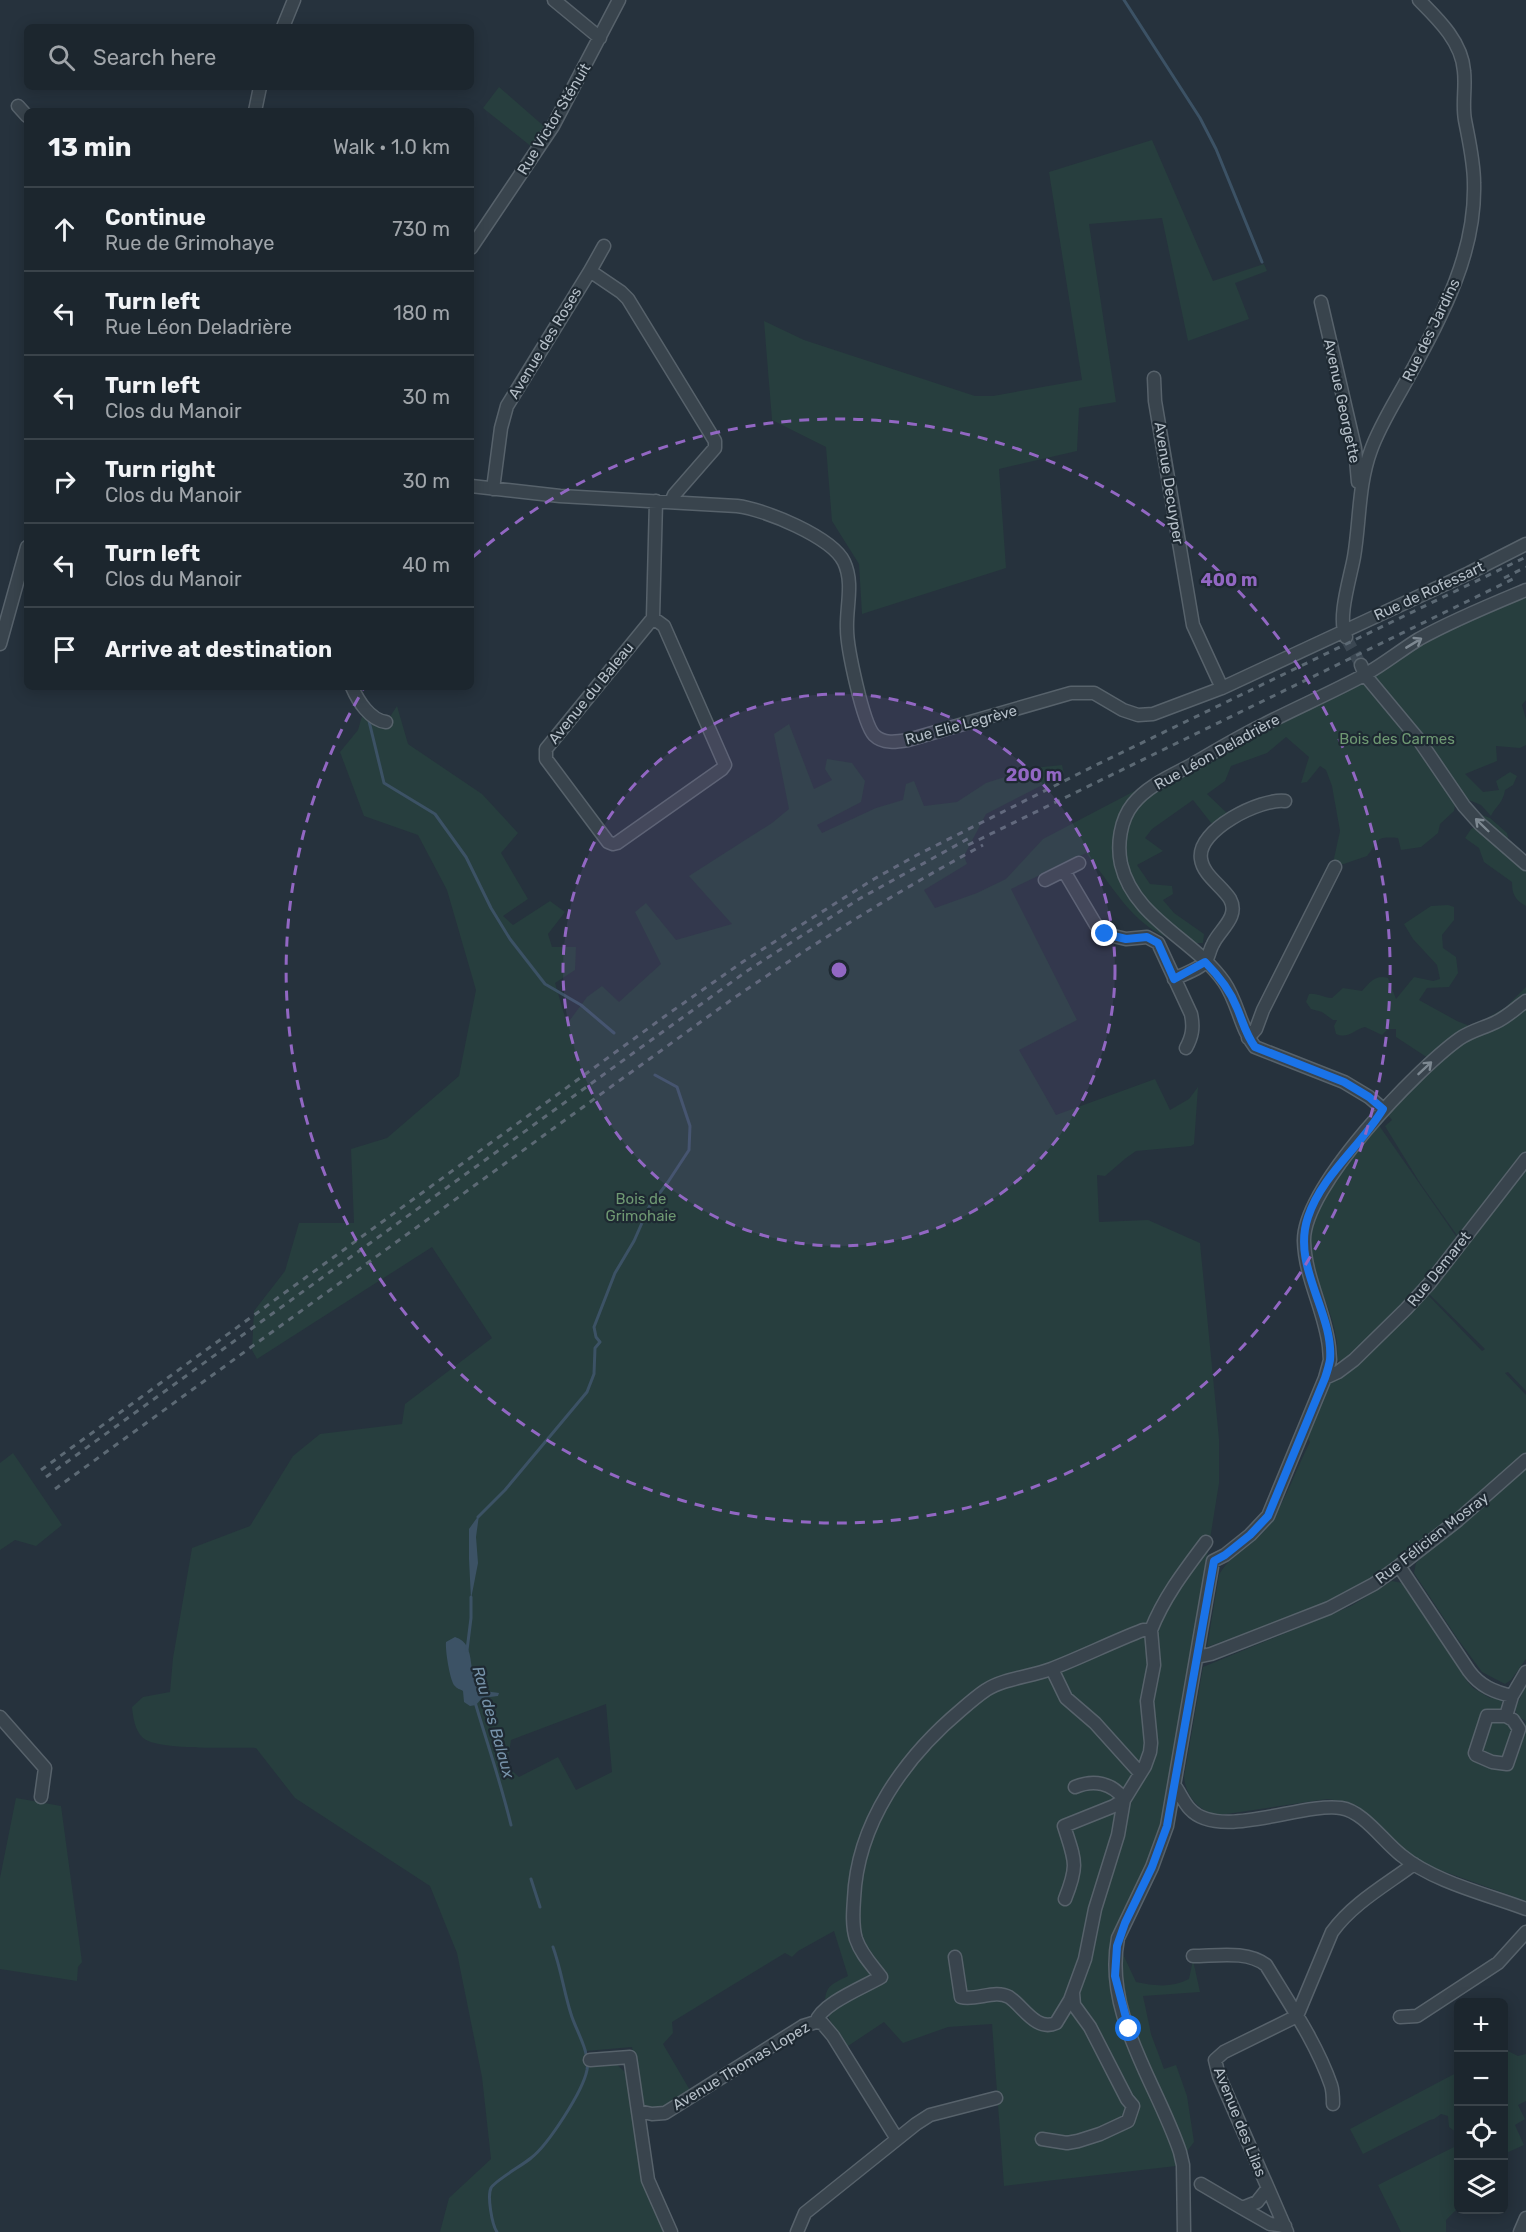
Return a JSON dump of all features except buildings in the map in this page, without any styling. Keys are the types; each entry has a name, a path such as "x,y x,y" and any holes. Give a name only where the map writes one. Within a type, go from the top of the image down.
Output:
{"street":[{"path":"284,24 294,0"},
{"path":"554,0 600,38"},
{"name":"Rue Victor Sténuit","path":"474,244 553,126 619,0"},
{"name":"Rue des Jardins","path":"1340,636 1367,462 1376,438 1436,325 1457,280 1473,221 1474,182 1471,144 1465,119 1464,63 1457,47 1438,19 1419,0"},
{"path":"256,108 259,90"},
{"name":"Avenue des Roses","path":"493,489 501,428 507,406 604,246"},
{"name":"Avenue des Roses","path":"590,271 624,295 716,444 674,495 671,502"},
{"name":"Avenue Georgette","path":"1321,302 1355,448 1360,500"},
{"name":"Avenue Decuyper","path":"1154,378 1155,401 1193,626 1222,688"},
{"name":"Rue Elie Legrève","path":"474,486 560,496 755,508 793,524 835,550 843,559 848,572 849,650 860,694 869,728 883,741 908,740 1071,693 1094,693 1123,710 1138,715 1153,714 1222,688 1340,636"},
{"path":"653,618 656,501"},
{"name":"Rue de Rofessart","path":"1340,636 1526,544"},
{"path":"0,644 24,558"},
{"name":"Rue Léon Deladrière","path":"1248,1038 1229,990 1223,981 1148,912 1128,882 1121,864 1119,849 1121,832 1133,803 1154,785 1421,638 1526,590"},
{"name":"Avenue du Baleau","path":"653,618 664,626 723,758 724,765 722,769 613,844 608,842 546,759 546,749 653,618"},
{"path":"1363,670 1419,740 1464,806 1480,824 1526,864"},
{"path":"353,690 364,707 380,721 386,722"},
{"path":"1174,979 1205,962 1214,941 1231,918 1233,908 1229,898 1202,863 1201,852 1204,843 1220,827 1251,807 1269,801 1285,801"},
{"path":"1045,880 1078,863"},
{"path":"1335,867 1263,1010 1256,1029 1248,1038 1258,1050 1354,1087 1383,1109"},
{"path":"1064,872 1096,925 1105,934 1126,939 1147,937 1158,943 1191,1014 1194,1026 1186,1048"},
{"path":"1184,2232 1183,2165 1176,2140 1129,2029 1115,1976 1118,1938 1152,1867 1170,1813 1214,1561 1250,1535 1268,1516 1329,1364 1328,1339 1306,1258 1304,1240 1310,1210 1321,1190 1383,1109 1458,1040 1498,1021 1526,1001"},
{"name":"Rue Demaret","path":"1325,1378 1342,1369 1375,1341 1424,1290 1526,1159"},
{"path":"1329,1364 1342,1369"},
{"name":"Rue Félicien Mosray","path":"1197,1657 1211,1654 1329,1608 1374,1584 1400,1566 1526,1460"},
{"path":"955,1957 961,1997 1008,1996 1034,2019 1043,2024 1056,2023 1073,1993 1085,1959 1095,1908 1118,1835 1124,1800 1150,1752 1147,1701 1154,1665 1151,1630 1174,1584 1206,1542"},
{"path":"1400,1566 1476,1680 1491,1690 1512,1696"},
{"path":"1140,1773 1095,1723 1066,1698 1057,1683 1052,1668 1143,1630 1151,1630"},
{"name":"Avenue Thomas Lopez","path":"816,2022 818,2015 827,2007 881,1977 862,1953 856,1938 854,1886 858,1865 876,1814 896,1779 923,1746 949,1720 987,1689 1052,1668"},
{"path":"1506,1716 1512,1696 1526,1672"},
{"path":"0,1717 45,1768 41,1797"},
{"path":"1075,1787 1088,1783 1105,1785 1118,1791 1124,1800"},
{"path":"1175,1786 1190,1809 1203,1817 1224,1822 1333,1807 1352,1810 1400,1855 1426,1872 1526,1909"},
{"path":"1065,1899 1074,1876 1075,1862 1064,1826 1124,1800"},
{"path":"1170,1813 1190,1809"},
{"path":"1297,2016 1337,1925 1351,1911 1414,1864"},
{"path":"1400,2017 1417,2016 1498,1964 1526,1932"},
{"path":"1193,1956 1244,1956 1258,1958 1266,1965 1297,2016 1333,2088 1334,2104"},
{"path":"1042,2139 1059,2142 1078,2140 1119,2127 1128,2121 1132,2114 1133,2106 1127,2099 1090,2027 1074,2005 1073,1993"},
{"name":"Avenue des Lilas","path":"1286,2229 1219,2076 1215,2060 1224,2052 1297,2016"},
{"name":"Avenue Thomas Lopez","path":"642,2133 646,2127 665,2113 802,2026 816,2022 822,2023 833,2036 897,2139"},
{"path":"590,2060 630,2057 648,2180 671,2232"},
{"path":"797,2232 805,2213 930,2115 996,2098"},
{"name":"Avenue Thomas Lopez","path":"638,2111 652,2114 665,2113"},
{"name":"Avenue des Lilas","path":"1183,2165 1201,2184 1270,2224 1286,2229"},
{"path":"1183,2190 1201,2184"},
{"name":"Avenue des Lilas","path":"1242,2208 1257,2202 1268,2188"},
{"path":"1520,2232 1526,2218"}],"green space":[{"path":"499,87 546,128 532,147 483,108"},
{"path":"1152,140 1213,281 1264,264 1267,271 1235,283 1249,319 1188,341 1162,218 1089,224 1116,402 1079,408 1077,451 999,469 1006,568 862,614 859,564 832,521 826,447 772,420 764,321 804,340 975,396 993,396 1082,380 1049,172"},
{"path":"1526,593 1526,700 1522,705 1526,719 1526,745 1520,748 1496,746 1497,761 1465,774 1483,792 1499,790 1496,781 1510,772 1517,776 1513,785 1505,790 1501,802 1491,816 1481,805 1457,795 1454,811 1440,824 1438,833 1421,847 1401,850 1398,838 1384,838 1378,841 1367,856 1335,867 1333,863 1340,831 1332,786 1326,770 1320,766 1307,782 1301,783 1309,757 1286,737 1267,753 1231,766 1225,781 1207,794 1229,815 1212,824 1193,800 1152,829 1145,838 1163,851 1137,865 1150,884 1172,886 1173,894 1163,900 1174,913 1204,934 1203,943 1182,942 1148,927 1122,900 1086,853 1011,889 1077,1020 1019,1050 1056,1115 1155,1079 1170,1110 1189,1099 1198,1087 1194,1144 1136,1151 1105,1176 1097,1175 1099,1222 1148,1220 1200,1243 1219,1439 1219,1483 1168,1801 1155,1849 1135,1892 1121,1950 1136,1982 1150,1984 1169,1985 1189,1979 1193,1960 1200,1992 1143,1996 1151,2034 1164,2069 1176,2065 1187,2096 1194,2142 1176,2166 1004,2186 992,2024 948,2027 903,2043 884,2022 845,2048 833,2028 825,2003 828,1989 837,1981 848,1976 834,1931 798,1951 792,1957 785,1953 672,2022 673,2033 663,2044 691,2092 661,2111 649,2109 643,2104 632,2047 586,2051 584,2064 614,2062 625,2072 646,2190 664,2232 440,2232 449,2198 491,2159 482,2077 457,1953 430,1886 295,1798 256,1748 179,1747 151,1742 138,1732 132,1707 143,1697 170,1692 173,1658 192,1548 250,1526 293,1456 320,1434 402,1424 405,1404 492,1338 432,1247 257,1359 252,1350 254,1311 285,1271 299,1223 354,1223 351,1149 387,1138 459,1076 476,990 447,890 418,835 364,816 340,752 358,730 363,713 382,729 397,706 408,744 482,794 518,833 501,853 528,899 503,916 513,925 550,901 565,912 548,934 552,947 576,947 575,970 555,983 567,1024 587,997 602,986 619,1002 661,964 635,912 646,903 676,940 732,924 689,876 772,823 789,809 774,734 789,724 814,789 832,780 825,769 827,759 852,763 865,781 861,802 817,825 822,833 876,808 903,800 906,784 914,781 924,806 957,802 986,783 1033,768 1062,765 1064,774 986,814 964,856 967,864 924,890 935,908 977,893 1006,879 1043,839 1432,635","holes":["606,1704 612,1772 576,1790 558,1757 519,1777 507,1766 511,1740"]},
{"path":"1479,814 1490,818 1507,833 1510,846 1526,864 1526,906 1515,896 1512,882 1484,862 1479,848 1465,838 1471,829 1480,824"},
{"path":"1431,906 1454,907 1454,920 1442,935 1443,948 1456,957 1458,973 1449,987 1427,988 1419,1000 1472,1027 1506,1007 1526,987 1526,1156 1477,1211 1481,1215 1526,1164 1526,1391 1508,1372 1505,1373 1526,1395 1526,1453 1501,1475 1526,1466 1526,1659 1511,1680 1505,1684 1482,1672 1457,1638 1414,1573 1416,1563 1421,1558 1412,1559 1342,1598 1207,1647 1219,1575 1229,1561 1263,1533 1286,1496 1310,1442 1306,1436 1328,1384 1428,1295 1482,1351 1485,1349 1429,1294 1434,1290 1433,1287 1461,1241 1420,1183 1385,1126 1392,1120 1388,1115 1393,1106 1431,1060 1396,1037 1396,1029 1388,1029 1382,1035 1365,1027 1348,1035 1336,1034 1334,1026 1337,1020 1311,1009 1306,1002 1309,994 1332,998 1343,988 1362,991 1380,977 1388,978 1396,999 1414,977 1433,981 1440,979 1437,965 1413,939 1404,924"},
{"path":"1378,1124 1458,1239 1424,1285 1344,1362 1337,1360 1334,1327 1312,1262 1310,1244 1313,1225 1329,1188"},
{"path":"13,1453 62,1525 36,1546 15,1540 0,1550 0,1463"},
{"path":"1392,1581 1402,1583 1473,1688 1490,1698 1494,1694 1502,1701 1501,1712 1487,1710 1469,1757 1509,1770 1526,1721 1526,1901 1426,1865 1403,1850 1376,1821 1359,1807 1348,1802 1327,1799 1220,1815 1206,1811 1195,1803 1185,1784 1184,1777 1203,1667 1351,1606"},
{"path":"1526,1685 1526,1721 1517,1716 1515,1709"},
{"path":"1496,1720 1505,1720 1514,1729 1503,1757 1500,1758 1489,1756 1483,1749 1491,1723"},
{"path":"16,1798 61,1806 82,1962 78,1967 77,1981 0,1969 0,1878"},
{"path":"1508,2051 1518,2056 1526,2054 1526,2101 1518,2105 1525,2119 1515,2125 1524,2145 1508,2152"},
{"path":"1454,2074 1454,2131 1449,2127 1448,2116 1441,2114 1363,2154 1350,2129"},
{"path":"1454,2147 1454,2212 1446,2220 1446,2232 1401,2232 1378,2185"}],"water":[{"path":"479,1515 476,1537 478,1563 471,1599 469,1529"},
{"path":"455,1637 463,1641 467,1647 474,1678 478,1685 486,1691 499,1693 498,1696 482,1698 476,1705 470,1706 464,1702 463,1691 453,1683 447,1658 446,1642"}],"waterway":[{"path":"1124,0 1200,118 1216,149 1262,262"},
{"path":"368,717 384,783 435,814 466,857 491,908 510,939 545,984 581,1005 614,1033"},
{"name":"Rau des Balaux","path":"478,1517 505,1490 587,1392 594,1374 595,1348 600,1342 596,1337 594,1327 615,1273 634,1241 649,1207 689,1150 690,1126 677,1087 655,1075"},
{"name":"Rau des Balaux","path":"467,1650 471,1597"},
{"name":"Rau des Balaux","path":"475,1702 511,1825"},
{"name":"Rau des Balaux","path":"531,1879 540,1907"},
{"name":"Rau des Balaux","path":"497,2232 491,2210 491,2188 497,2181 531,2158 546,2142 572,2104 587,2070 585,2048 571,2014 553,1947"}],"tunnel":[{"path":"1346,638 1361,665"}],"railway":[{"path":"41,1470 668,1014 744,961 874,879 1094,766 1526,557"},
{"path":"1504,578 1526,567"},
{"path":"968,845 1515,578"},
{"path":"46,1477 747,971 859,899 973,836"},
{"path":"55,1489 731,1000 855,919 983,845"}],"route":[{"path":"1105,934 1126,939 1147,937 1158,943 1174,979 1205,962 1229,990 1246,1034 1258,1050 1344,1082 1369,1097 1383,1109 1321,1190 1307,1219 1304,1240 1306,1258 1328,1339 1330,1360 1325,1378 1268,1516 1250,1535 1214,1561 1167,1826 1152,1867 1118,1938 1115,1976 1129,2029"}],"park label":[{"name":"Bois des Carmes","path":"1397,739"},
{"name":"Bois de Grimohaie","path":"641,1208"}]}
